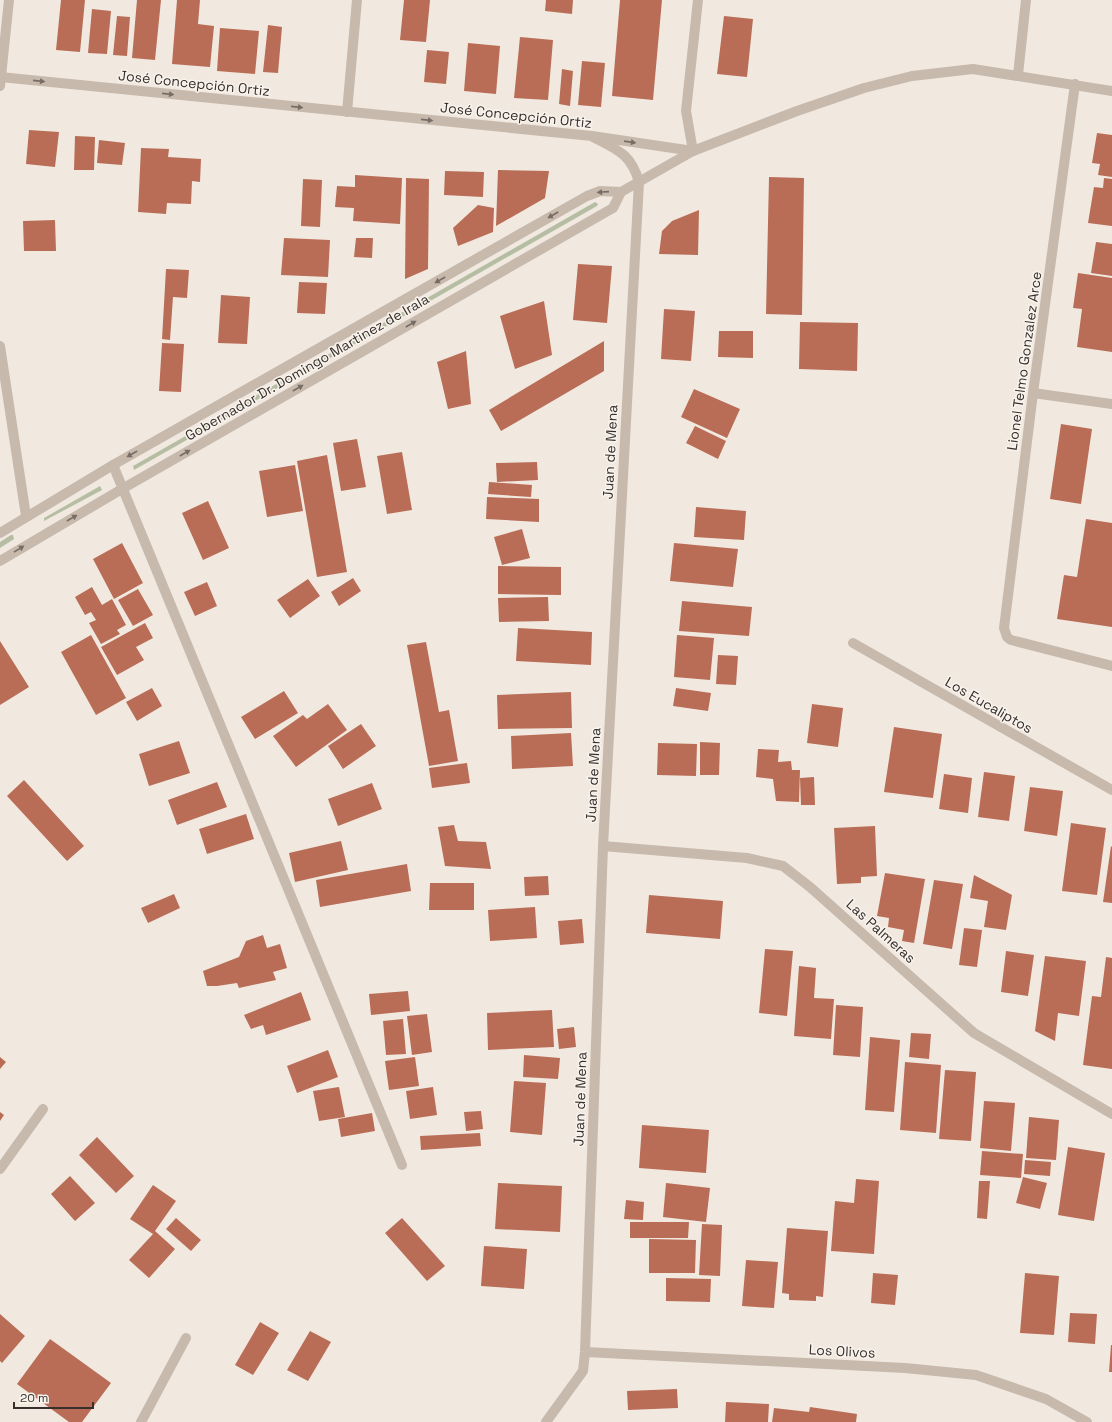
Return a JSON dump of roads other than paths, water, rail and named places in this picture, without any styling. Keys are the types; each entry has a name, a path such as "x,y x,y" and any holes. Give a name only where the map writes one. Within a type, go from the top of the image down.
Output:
{"street":[{"path":"0,80 9,0"},
{"path":"347,112 357,0"},
{"path":"620,192 693,151 686,111 698,0"},
{"path":"1018,75 1026,0"},
{"name":"José Concepción Ortiz","path":"0,80 592,136 693,151 797,111 864,88 912,76 973,69 1112,91"},
{"name":"Lionel Telmo Gonzalez Arce","path":"1075,84 1033,393 1004,624 1005,633 1011,640 1112,666"},
{"path":"592,136 625,155 634,167 639,182"},
{"name":"Juan de Mena","path":"546,1422 583,1371 585,1352 603,846 639,182"},
{"name":"Gobernador Dr. Domingo Martinez de Irala","path":"0,533 113,465 587,196 600,191 620,192 613,208 122,489 0,561"},
{"path":"0,346 26,516"},
{"path":"1033,393 1112,404"},
{"path":"113,465 402,1165"},
{"name":"Los Eucaliptos","path":"853,643 1112,790"},
{"name":"Las Palmeras","path":"603,846 747,858 783,866 810,887 974,1033 1112,1114"},
{"path":"0,1169 43,1110"},
{"path":"141,1422 186,1338"},
{"name":"Los Olivos","path":"585,1352 906,1368 976,1375 1046,1399 1087,1422"}]}
